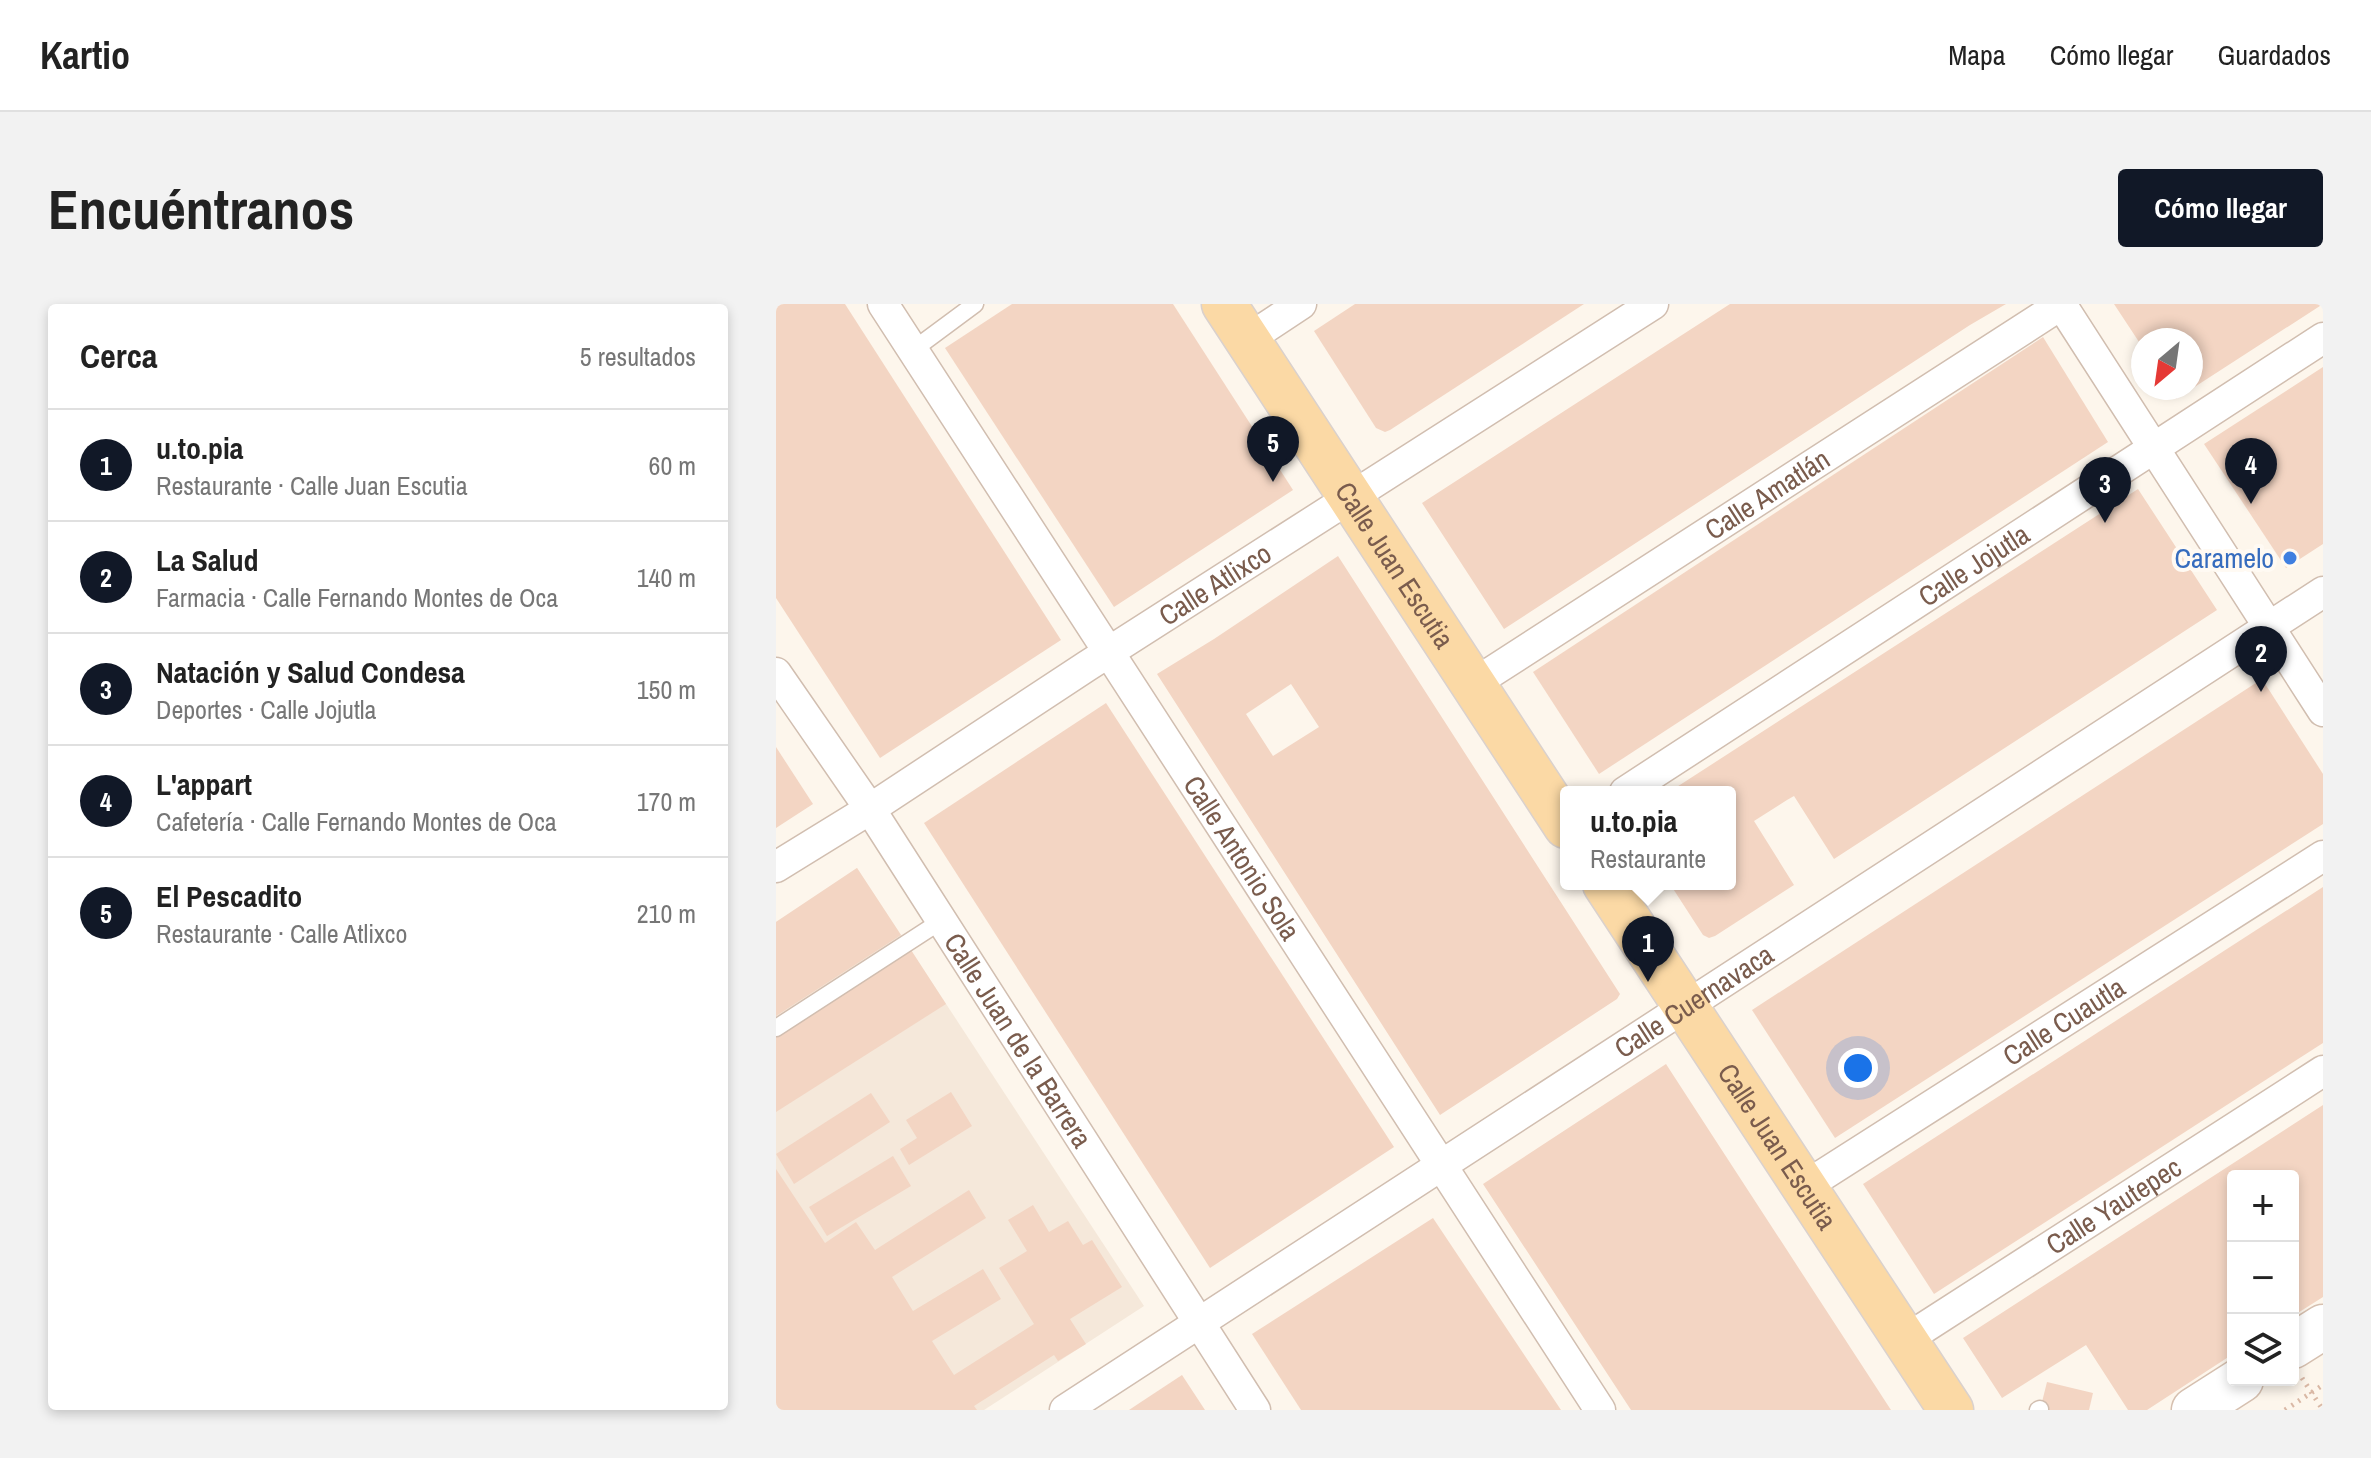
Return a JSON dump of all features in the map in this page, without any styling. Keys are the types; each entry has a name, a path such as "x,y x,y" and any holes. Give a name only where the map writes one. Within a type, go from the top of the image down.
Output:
{"main road":[{"name":"Calle Juan Escutia","path":"1236,321 1560,817"},
{"name":"Calle Juan Escutia","path":"1609,890 1951,1410"},
{"path":"2299,1356 2323,1327"},
{"path":"2194,1410 2232,1386"}],"street":[{"name":"Calle Antonio Sola","path":"883,304 1600,1410"},
{"path":"1236,321 1301,304"},
{"name":"Calle Atlixco","path":"776,867 1653,304"},
{"path":"2061,304 2323,711"},
{"name":"Calle Amatlán","path":"1473,684 2061,304"},
{"name":"Calle Jojutla","path":"1634,786 2323,338"},
{"name":"Calle Cuernavaca","path":"1065,1410 2323,592"},
{"name":"Calle Juan de la Barrera","path":"776,673 870,809 1255,1410"},
{"name":"Calle Cuautla","path":"1804,1187 2323,856"},
{"name":"Calle Yautepec","path":"1905,1340 2323,1071"}],"lane":[{"path":"913,350 975,304"},
{"path":"776,1028 941,921"}],"path":[{"path":"2299,1366 2323,1410"},
{"path":"2285,1410 2323,1385"}],"shaded area":[{"path":"857,868 1144,1306 984,1410 776,1410 776,922"}],"building":[{"path":"776,304 845,304 1061,640 880,758 776,598"},
{"path":"1012,304 1173,304 1293,490 1114,607 945,348"},
{"path":"1355,304 1584,304 1385,432 1376,428 1314,331"},
{"path":"1730,304 2006,304 1504,629 1422,503"},
{"path":"2114,304 2323,304 2203,382 2203,328 2131,330"},
{"path":"2043,337 2108,442 1599,774 1533,672"},
{"path":"2323,367 2323,544 2286,568 2204,444"},
{"path":"2138,489 2217,610 1834,859 1794,796 1754,821 1794,885 1709,938 1703,935 1674,890 1736,890 1736,786 1678,786"},
{"path":"1338,556 1620,994 1617,999 1440,1115 1157,674","holes":["1291,684 1319,727 1273,756 1246,714"]},
{"path":"2262,679 2323,774 2323,824 1835,1138 1752,1010"},
{"path":"1106,703 1394,1147 1210,1268 924,823"},
{"path":"776,747 813,804 776,828"},
{"path":"857,868 901,935 776,1016 776,922"},
{"path":"2323,887 2323,1043 1934,1294 1863,1184"},
{"path":"911,950 946,1004 776,1112 776,1037"},
{"path":"1666,1064 1891,1410 1631,1410 1483,1184"},
{"path":"951,1092 972,1126 909,1165 900,1149 917,1138 906,1120"},
{"path":"871,1093 890,1122 794,1184 776,1154"},
{"path":"2323,1105 2323,1297 2299,1312 2299,1170 2227,1170 2227,1358 2147,1410 2128,1410 2086,1345 2002,1398 1963,1338"},
{"path":"893,1156 911,1186 827,1236 809,1207"},
{"path":"776,1169 825,1243 856,1222 875,1250 969,1190 986,1218 892,1277 913,1311 983,1269 1001,1299 932,1341 954,1375 1034,1324 999,1268 1027,1251 1008,1220 1033,1205 1049,1232 1068,1221 1083,1245 1092,1240 1122,1287 1070,1319 1086,1344 1058,1361 1054,1355 974,1406 977,1410 776,1410"},
{"path":"1433,1218 1561,1410 1301,1410 1252,1334"},
{"path":"1182,1375 1205,1410 1129,1410 1141,1402"},
{"path":"2047,1382 2093,1393 2089,1410 2040,1410"}],"place":[{"name":"El Pescadito","path":"1273,482"},
{"name":"L'appart","path":"2251,504"},
{"name":"Natación y Salud Condesa","path":"2105,523"},
{"name":"Caramelo","path":"2290,558"},
{"name":"La Salud","path":"2261,692"},
{"name":"u.to.pia","path":"1648,982"}]}
